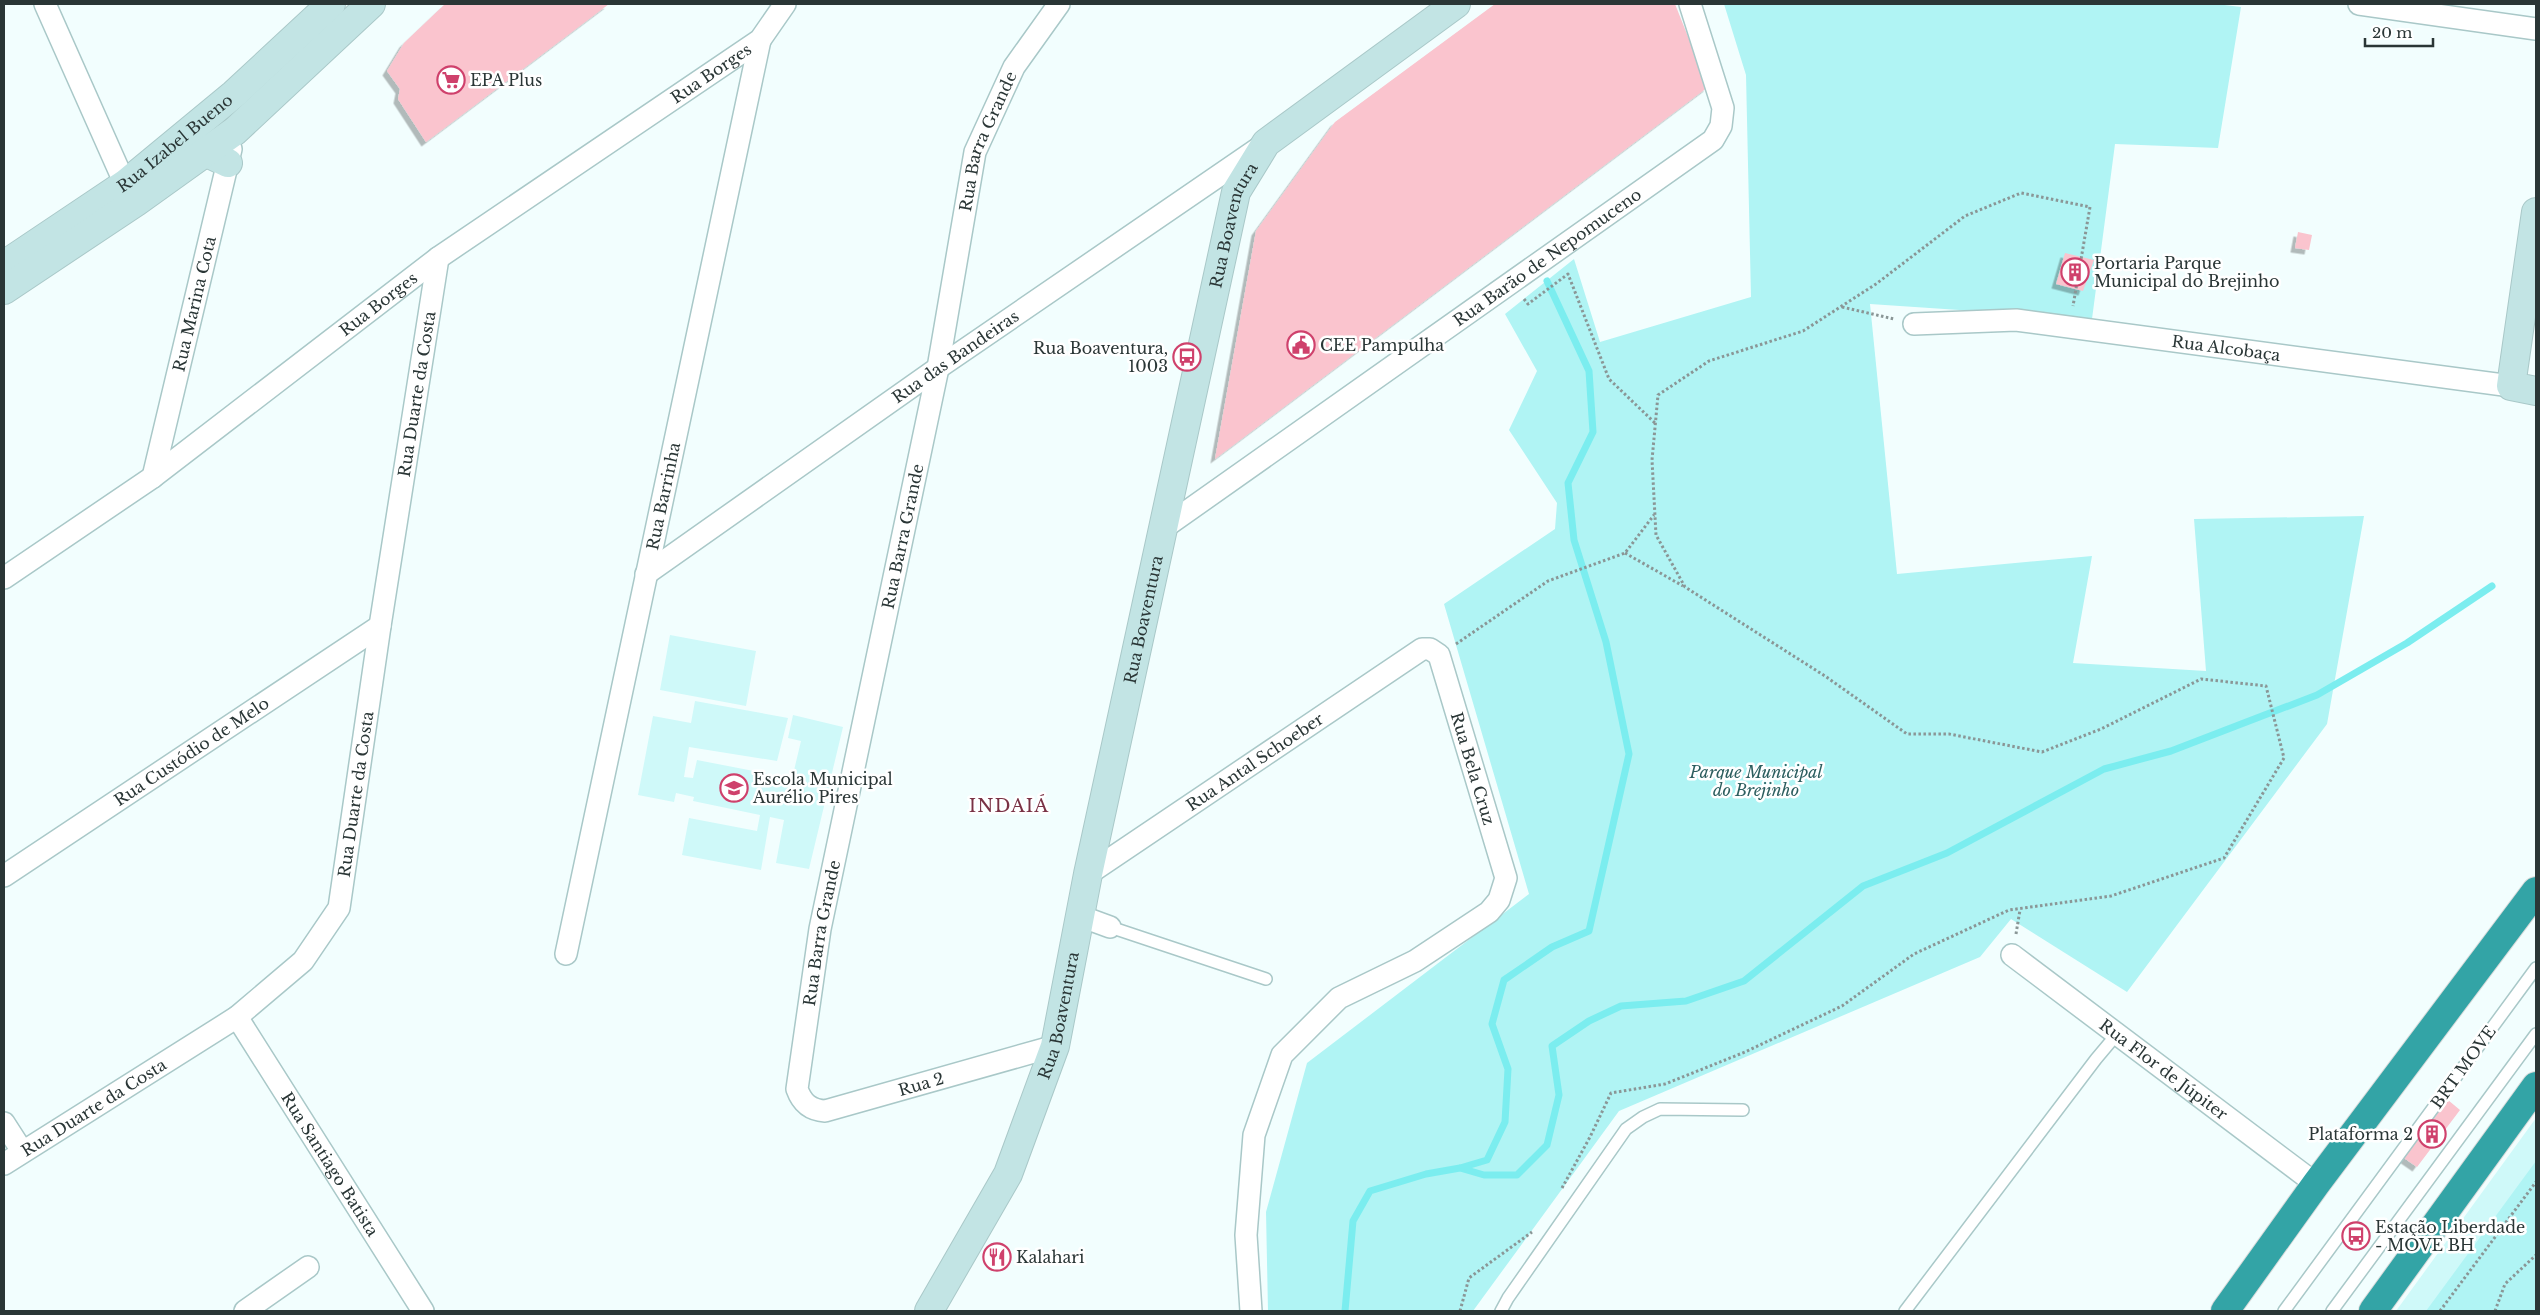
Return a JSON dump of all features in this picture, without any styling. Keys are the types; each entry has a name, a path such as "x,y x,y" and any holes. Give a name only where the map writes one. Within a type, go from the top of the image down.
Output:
{"highway":[{"path":"2225,1311 2316,1184 2536,890"},
{"path":"2373,1311 2536,1086"}],"street":[{"path":"45,4 131,193"},
{"name":"Rua Izabel Bueno","path":"4,290 131,193 310,21 331,4"},
{"name":"Rua Izabel Bueno","path":"4,265 131,193 217,157 234,132 371,4"},
{"path":"760,40 785,4"},
{"name":"Rua Barra Grande","path":"797,1089 820,929 938,368 975,152 1014,66 1059,4"},
{"name":"Rua Boaventura","path":"929,1311 1008,1174 1055,1046 1088,874 1165,527 1236,192 1266,143 1456,4"},
{"name":"Rua Barão de Nepomuceno","path":"1165,527 1713,140 1721,126 1723,108 1690,4"},
{"path":"2359,4 2536,29"},
{"path":"234,132 236,115 243,101 262,77 302,40 310,21"},
{"name":"Rua Borges","path":"4,578 154,477 438,258 760,40"},
{"name":"Rua Barrinha","path":"566,954 760,40"},
{"name":"Rua das Bandeiras","path":"646,574 938,368 1266,143"},
{"name":"Rua Marina Cota","path":"154,477 217,157"},
{"path":"2523,389 2536,212"},
{"name":"Rua Duarte da Costa","path":"4,1164 237,1017 303,962 339,908 380,626 438,258"},
{"name":"Rua Alcobaça","path":"1914,324 2016,320 2523,389"},
{"name":"Rua Custódio de Melo","path":"4,876 380,626"},
{"name":"Rua Antal Schoeber","path":"1088,874 1431,652"},
{"name":"Rua Bela Cruz","path":"1251,1311 1246,1236 1254,1135 1282,1055 1340,998 1415,961 1489,912 1499,900 1506,878 1431,652"},
{"path":"1080,916 1110,927"},
{"name":"Rua Flor de Júpiter","path":"2012,955 2316,1184"},
{"name":"Rua Santiago Batista","path":"237,1017 423,1311"},
{"name":"Rua 2","path":"797,1089 800,1099 808,1107 825,1111 1055,1046"},
{"path":"4,1123 22,1151"},
{"path":"245,1311 308,1267"}],"lane":[{"path":"1110,927 1266,979"},
{"name":"BRT MOVE","path":"2284,1311 2536,968"},
{"path":"1905,1311 2117,1034"},
{"path":"2332,1311 2536,1034"},
{"path":"1502,1311 1508,1298 1626,1129 1643,1117 1660,1109 1743,1110"}],"path":[{"path":"1685,587 1656,535 1652,460 1658,395 1709,361 1803,331 1876,284 1965,216 2021,193 2090,207 2069,328"},
{"path":"1538,296 1568,274 1609,378 1656,423"},
{"path":"1841,307 1914,324"},
{"path":"1431,652 1548,581 1625,553 1655,514"},
{"path":"1559,1192 1590,1137 1611,1093 1665,1084 1745,1052 1842,1006 1914,954 2009,910 2111,896 2224,858 2284,758 2266,686 2201,680 2101,729 2042,752 1949,734 1907,734 1825,676 1685,587 1625,553"},
{"path":"2440,1311 2536,1182"},
{"path":"1460,1311 1469,1278 1534,1230"},
{"path":"2495,1311 2505,1284 2536,1255"}],"shaded area":[{"path":"670,635 756,651 746,706 660,690"},
{"name":"Escola Municipal Aurélio Pires","path":"695,701 788,718 777,761 689,747 684,777 693,778 697,760 779,776 778,780 791,783 801,741 788,738 793,715 843,727 809,869 776,863 784,820 770,817 761,870 682,855 689,818 757,831 760,815 693,801 694,797 676,793 674,802 638,795 653,716 691,723"},
{"path":"2536,1118 2536,1311 2396,1311"}],"green space":[{"name":"Parque Municipal do Brejinho","path":"1724,4 2216,4 2241,7 2218,148 2115,144 2092,319 1870,304 1897,574 2092,556 2073,663 2206,671 2194,519 2364,516 2327,724 2127,992 2011,919 1980,957 1619,1111 1473,1311 1268,1311 1266,1212 1307,1063 1529,894 1444,604 1555,529 1557,503 1509,430 1537,371 1505,314 1574,259 1600,342 1751,297 1746,75"},
{"path":"2536,1161 2536,1311 2426,1311"}],"building":[{"name":"EPA Plus","path":"445,4 609,4 426,142 398,99 400,89 387,71 404,43"},
{"name":"CEE Pampulha","path":"1495,4 1675,4 1708,87 1215,459 1256,231 1335,122"},
{"path":"2298,232 2312,235 2309,250 2295,248"},
{"name":"Portaria Parque Municipal do Brejinho","path":"2065,253 2094,260 2083,291 2056,284"},
{"name":"Plataforma 2","path":"2448,1100 2460,1110 2417,1167 2404,1158"}],"waterway":[{"path":"1345,1311 1353,1221 1370,1191 1426,1174 1460,1168 1487,1160 1505,1122 1508,1069 1492,1024 1504,980 1552,947 1589,931 1629,754 1606,642 1574,540 1568,483 1593,432 1589,371 1547,281"},
{"path":"1460,1168 1484,1175 1517,1175 1547,1145 1559,1095 1552,1046 1589,1021 1621,1006 1686,1001 1744,981 1863,886 1947,853 2104,769 2171,751 2317,695 2407,643 2492,586"}],"place":[{"name":"EPA Plus","path":"451,80"},
{"name":"Portaria Parque Municipal do Brejinho","path":"2075,272"},
{"name":"CEE Pampulha","path":"1301,345"},
{"name":"Rua Boaventura, 1003","path":"1187,357"},
{"name":"Escola Municipal Aurélio Pires","path":"734,788"},
{"name":"Plataforma 2","path":"2432,1134"},
{"name":"Estação Liberdade - MOVE BH","path":"2356,1236"},
{"name":"Kalahari","path":"997,1257"}],"district":[{"name":"INDAIÁ","path":"1009,806"}]}
